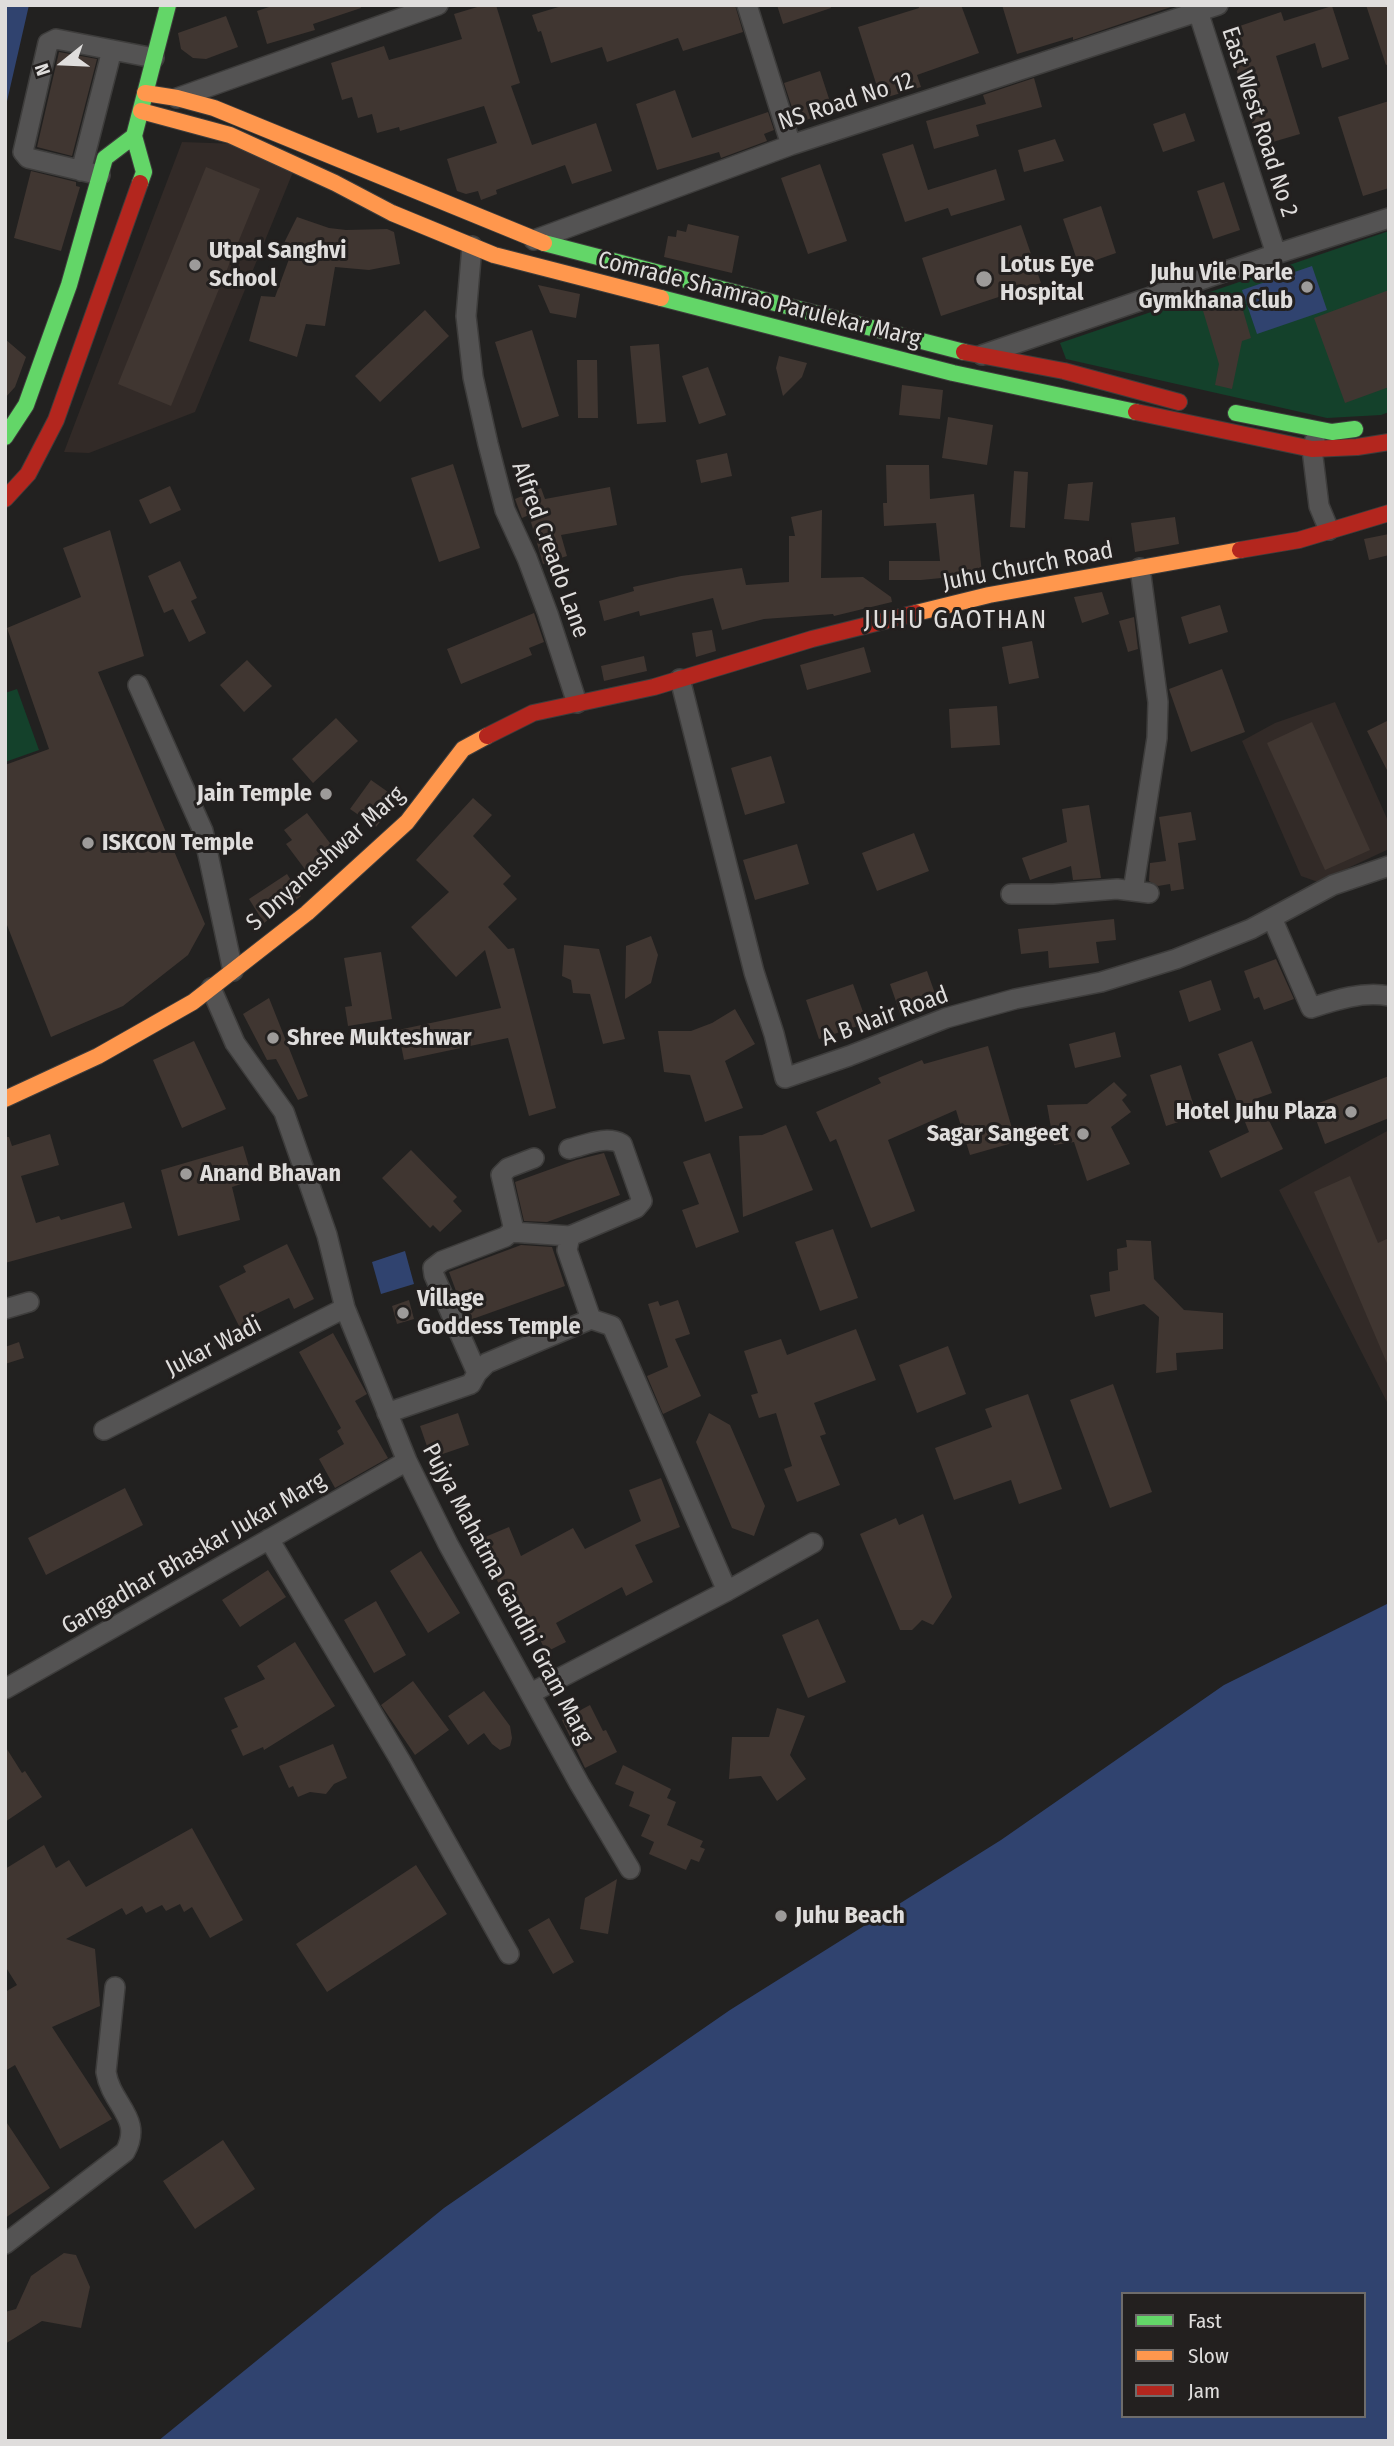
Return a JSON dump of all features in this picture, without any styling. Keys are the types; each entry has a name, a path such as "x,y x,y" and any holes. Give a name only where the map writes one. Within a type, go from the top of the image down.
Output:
{"street":[{"path":"5,437 26,405 69,285 90,173 124,104 154,58 168,5"},
{"path":"173,119 177,98 438,5"},
{"path":"747,5 791,145"},
{"name":"NS Road No 12","path":"494,255 791,145 1197,8 1218,5"},
{"name":"East West Road No 2","path":"1197,8 1276,254"},
{"path":"90,173 28,158 23,152 48,43 56,39 154,58"},
{"path":"5,499 28,474 56,420 144,172 112,50"},
{"name":"Comrade Shamrao Parulekar Marg","path":"124,104 177,98 215,108 533,240 979,356 1064,371 1192,404"},
{"name":"Comrade Shamrao Parulekar Marg","path":"124,104 230,135 335,183 392,213 494,255 953,373 1312,449 1389,442"},
{"path":"90,173 134,136"},
{"path":"979,356 1389,218"},
{"name":"Alfred Creado Lane","path":"472,246 466,316 473,377 488,444 505,510 548,614 577,703"},
{"path":"1217,409 1332,432 1370,427"},
{"path":"1318,429 1312,449 1318,506 1329,530"},
{"name":"Juhu Church Road","path":"680,679 812,639 989,595 1299,540 1389,513"},
{"path":"1011,894 1117,889 1141,892 1157,738 1158,702 1140,568"},
{"name":"S Dnyaneshwar Marg","path":"5,1099 98,1056 193,1002 307,913 407,822 463,749 533,713 680,679"},
{"name":"A B Nair Road","path":"680,679 754,972 785,1078 946,1018 1015,999 1101,982 1176,959 1251,929 1333,886 1389,866"},
{"path":"138,685 203,831 233,971"},
{"path":"1272,918 1311,1008 1361,995 1389,996"},
{"name":"Pujya Mahatma Gandhi Gram Marg","path":"211,988 235,1043 284,1112 327,1235 345,1308 407,1461 448,1544 579,1783 630,1869"},
{"path":"511,1232 570,1236 636,1208 642,1201 622,1144 618,1141 604,1140 569,1149"},
{"path":"477,1373 433,1268 442,1261 505,1237 511,1232 513,1226 501,1175 508,1168 534,1158"},
{"path":"570,1236 567,1250 591,1319"},
{"path":"5,1309 29,1301"},
{"name":"Jukar Wadi","path":"104,1430 345,1308"},
{"path":"387,1413 471,1384 487,1363 591,1319 612,1326 727,1591"},
{"name":"Gangadhar Bhaskar Jukar Marg","path":"5,1689 407,1461"},
{"path":"269,1539 400,1760 509,1954"},
{"path":"531,1693 813,1543"},
{"path":"5,2244 125,2152 133,2138 130,2122 108,2083 106,2072 115,1987"}],"shaded area":[{"name":"Utpal Sanghvi School","path":"182,142 239,144 293,172 195,412 89,453 64,452"},
{"path":"1335,702 1389,823 1389,849 1318,882 1301,876 1242,741 1275,723"},
{"path":"1389,1130 1389,1406 1279,1190"}],"green space":[{"name":"Juhu Vile Parle Gymkhana Club","path":"1389,231 1389,412 1381,415 1327,418 1066,359 1060,343"},
{"path":"17,689 39,750 5,762 5,693"}],"water":[{"path":"5,5 29,5 5,110"},
{"path":"1312,266 1327,310 1257,334 1242,290"},
{"path":"405,1251 414,1284 381,1294 372,1262"},
{"path":"1389,1603 1389,2441 158,2441 444,2208 730,2010 1001,1840 1224,1685"}],"building":[{"path":"275,5 360,5 361,8 313,24 315,30 267,44 257,11"},
{"path":"484,5 496,5 520,83 511,86 532,145 596,123 612,171 572,184 565,165 496,190 497,194 481,200 478,191 466,194 457,191 447,159 497,143 484,106 400,131 399,127 377,133 372,114 358,118 352,97 342,100 331,63 384,46 389,60 462,39 454,14"},
{"path":"565,5 735,5 743,32 683,51 678,38 607,62 602,47 551,63 541,31 538,32 532,15"},
{"path":"777,5 830,5 831,8 783,24"},
{"path":"918,5 961,5 979,53 917,75 921,87 881,99 858,27 919,8"},
{"path":"1002,5 1171,7 1073,40 1073,37 1017,54"},
{"path":"1366,5 1389,5 1389,64 1386,65"},
{"path":"1332,6 1349,59 1322,68 1315,43 1276,56 1300,134 1259,146 1222,32 1281,12 1284,21"},
{"path":"226,16 238,47 206,59 193,58 181,49 178,33"},
{"path":"59,52 97,59 72,156 37,147"},
{"path":"820,71 833,111 797,123 784,83"},
{"path":"1034,78 1042,107 976,125 979,136 934,149 926,121 986,104 983,95"},
{"path":"675,90 692,138 768,112 774,130 764,134 767,141 721,158 719,152 657,170 636,104"},
{"path":"1389,101 1389,188 1363,196 1338,117"},
{"path":"1185,113 1195,141 1163,152 1153,124"},
{"path":"1055,139 1064,161 1024,172 1018,150"},
{"path":"913,144 928,190 996,169 1005,200 951,216 948,208 905,222 882,154"},
{"path":"820,164 847,241 808,254 781,178"},
{"path":"206,167 260,189 171,406 118,384"},
{"path":"31,171 76,182 76,186 80,187 61,251 14,238"},
{"path":"1224,182 1240,230 1213,239 1197,191"},
{"path":"1101,206 1116,253 1079,266 1063,219"},
{"path":"297,217 329,228 387,229 394,232 400,264 369,270 335,267 325,326 306,324 297,357 249,341 261,296 275,297 289,259 279,253"},
{"path":"688,224 739,236 732,273 664,257 668,236 676,237 677,230 686,232"},
{"path":"1021,225 1041,283 941,316 922,258"},
{"path":"538,285 580,294 576,318 550,313"},
{"path":"1389,290 1389,387 1345,403 1314,318"},
{"path":"1238,293 1251,338 1242,341 1232,389 1215,385 1219,364 1201,304"},
{"path":"425,310 449,336 380,402 355,376"},
{"path":"532,330 559,416 522,428 495,342"},
{"path":"5,339 26,357 15,387 5,398"},
{"path":"659,344 666,422 637,424 630,346"},
{"path":"779,356 807,363 802,377 783,396 776,368"},
{"path":"577,360 597,360 598,418 578,418"},
{"path":"708,367 726,415 699,424 682,376"},
{"path":"902,385 943,390 940,419 899,415"},
{"path":"948,417 993,425 987,465 942,458"},
{"path":"727,453 732,476 701,483 696,460"},
{"path":"453,464 480,548 439,562 411,478"},
{"path":"886,465 929,465 930,499 974,494 982,574 889,580 889,561 940,561 936,523 884,526 883,503 887,503"},
{"path":"1014,471 1028,472 1025,528 1010,527"},
{"path":"1093,482 1089,521 1064,519 1068,484"},
{"path":"170,486 181,510 150,524 139,500"},
{"path":"610,487 617,525 561,535 567,556 543,564 529,515 522,518 515,499 541,488 545,499"},
{"path":"822,510 821,578 863,577 891,597 892,602 834,616 764,619 722,630 713,598 640,616 639,611 604,621 599,601 634,591 633,587 681,576 742,568 746,585 789,582 789,536 795,536 791,517"},
{"path":"1175,517 1179,544 1135,552 1131,523"},
{"name":"ISKCON Temple","path":"110,530 144,656 98,672 205,924 188,955 123,1006 51,1037 5,920 5,765 49,749 7,628 81,597 63,548"},
{"path":"1389,534 1389,555 1369,560 1364,539"},
{"path":"180,561 197,598 191,601 206,633 189,642 173,609 164,613 148,576"},
{"path":"1102,592 1109,614 1082,623 1074,597"},
{"path":"1220,605 1228,632 1189,644 1181,617"},
{"path":"534,613 544,642 529,648 532,655 461,684 447,649"},
{"path":"1134,617 1138,649 1128,652 1119,621"},
{"path":"712,630 716,651 696,657 692,633"},
{"path":"1032,641 1039,678 1009,684 1002,647"},
{"path":"864,647 871,672 807,690 800,665"},
{"path":"644,656 647,671 604,681 601,666"},
{"path":"247,660 272,686 244,712 220,685"},
{"path":"1222,669 1245,732 1191,752 1169,689"},
{"path":"997,706 1000,745 951,748 949,709"},
{"path":"336,718 358,741 313,783 292,759"},
{"path":"1389,720 1389,774 1367,731"},
{"path":"1312,722 1370,850 1325,870 1267,743"},
{"path":"771,756 785,803 745,815 731,768"},
{"path":"371,780 398,799 376,827 350,809"},
{"path":"473,798 492,815 473,836 511,876 503,884 517,899 488,927 508,949 514,948 556,1108 529,1116 508,1038 404,1060 398,1030 501,1008 485,950 456,977 411,927 449,892 416,860"},
{"path":"1089,805 1101,878 1073,880 1071,866 1030,880 1022,858 1067,842 1062,809"},
{"path":"1191,812 1196,840 1178,843 1184,889 1171,891 1170,884 1158,886 1149,881 1150,863 1166,861 1159,817"},
{"path":"307,813 336,851 307,872 286,844 292,840 284,830"},
{"path":"914,833 929,871 877,891 862,853"},
{"path":"797,844 809,884 755,900 743,860"},
{"path":"287,874 301,896 264,923 249,899"},
{"path":"1114,919 1116,940 1096,942 1099,963 1049,968 1048,951 1021,954 1018,929"},
{"path":"651,936 658,955 651,983 625,999 626,946"},
{"path":"564,945 599,949 625,1039 603,1044 590,994 573,993 571,980 562,976"},
{"path":"381,952 392,1019 348,1026 345,1007 352,1006 344,958"},
{"path":"1276,959 1294,999 1264,1010 1259,997 1254,999 1244,971"},
{"path":"927,971 938,1002 901,1016 890,984"},
{"path":"1211,980 1221,1010 1189,1022 1179,991"},
{"path":"853,984 867,1023 819,1039 806,1000"},
{"path":"269,998 308,1096 298,1100 276,1059 267,1060 243,1014"},
{"path":"735,1009 755,1044 725,1061 743,1108 705,1122 690,1075 664,1072 658,1031 691,1031 712,1023"},
{"path":"1115,1032 1121,1057 1075,1068 1069,1044"},
{"path":"194,1041 226,1109 182,1128 153,1060"},
{"path":"1252,1041 1272,1093 1258,1098 1283,1149 1221,1178 1209,1151 1249,1132 1218,1054"},
{"path":"988,1046 1016,1142 970,1155 956,1110 888,1140 915,1211 871,1228 836,1139 830,1142 816,1112 881,1083 878,1078 922,1060 924,1064"},
{"path":"1181,1065 1197,1116 1166,1126 1150,1075"},
{"name":"Hotel Juhu Plaza","path":"1389,1076 1389,1118 1325,1144 1311,1106"},
{"name":"Sagar Sangeet","path":"1114,1082 1127,1095 1122,1100 1131,1112 1111,1127 1130,1164 1087,1181 1074,1142 1054,1145 1047,1105 1087,1104"},
{"path":"786,1125 813,1190 743,1217 739,1136 762,1135"},
{"path":"50,1134 59,1165 21,1176 36,1223 59,1216 61,1220 124,1202 132,1228 5,1263 5,1137 9,1137 12,1146"},
{"path":"243,1146 253,1180 232,1187 240,1220 178,1236 161,1170"},
{"path":"411,1150 457,1197 453,1201 462,1211 440,1232 433,1225 430,1228 382,1178"},
{"path":"604,1153 620,1195 547,1222 524,1221 515,1182"},
{"path":"710,1153 739,1232 696,1248 682,1210 699,1204 683,1162"},
{"path":"1350,1176 1378,1243 1389,1238 1389,1368 1314,1192"},
{"path":"833,1229 858,1298 820,1311 795,1242"},
{"path":"1126,1240 1151,1241 1154,1279 1184,1310 1223,1313 1223,1349 1176,1353 1177,1370 1156,1373 1159,1317 1144,1304 1095,1317 1090,1295 1110,1291 1109,1272 1118,1270 1117,1249 1127,1247"},
{"path":"287,1244 314,1299 294,1309 289,1298 254,1315 261,1330 245,1338 219,1286 246,1272 243,1266"},
{"path":"521,1245 552,1247 565,1286 467,1321 449,1272"},
{"name":"Village Goddess Temple","path":"409,1300 414,1319 397,1324 392,1306"},
{"path":"678,1300 690,1334 675,1339 701,1396 663,1414 647,1376 668,1367 648,1304 658,1301 660,1306"},
{"path":"856,1329 876,1380 814,1403 826,1434 820,1436 840,1485 797,1502 784,1469 792,1466 776,1413 759,1418 751,1395 758,1393 744,1351 781,1339 787,1355"},
{"path":"333,1333 367,1394 355,1401 388,1458 335,1488 319,1459 344,1444 337,1431 341,1428 299,1352"},
{"path":"19,1342 24,1358 5,1364 5,1347"},
{"path":"948,1346 966,1394 917,1413 899,1365"},
{"path":"1113,1384 1152,1492 1110,1508 1070,1400"},
{"path":"1028,1394 1062,1489 1019,1504 1011,1480 954,1500 935,1448 992,1427 985,1409"},
{"path":"458,1413 469,1445 431,1458 420,1426"},
{"path":"709,1413 730,1425 765,1506 754,1536 732,1528 696,1442"},
{"path":"661,1478 680,1527 635,1545 653,1582 626,1596 622,1587 556,1623 566,1642 546,1652 536,1631 530,1634 520,1613 517,1614 511,1602 508,1603 496,1578 489,1581 473,1542 509,1527 521,1556 573,1528 585,1549 641,1521 629,1490"},
{"path":"125,1488 143,1525 46,1575 28,1538"},
{"path":"923,1514 952,1597 933,1625 922,1620 912,1630 900,1630 860,1534 896,1518 899,1525"},
{"path":"421,1551 460,1613 428,1633 390,1571"},
{"path":"268,1570 286,1597 240,1627 222,1600"},
{"path":"376,1601 406,1655 374,1673 344,1620"},
{"path":"818,1619 846,1682 808,1698 782,1635"},
{"path":"295,1642 335,1706 264,1750 263,1747 243,1756 231,1730 238,1727 224,1698 265,1679 257,1666"},
{"path":"413,1681 449,1730 415,1755 381,1705"},
{"path":"484,1691 510,1726 510,1746 500,1750 484,1733 468,1745 448,1716"},
{"path":"590,1705 617,1752 585,1768 562,1720"},
{"path":"777,1708 805,1716 790,1755 806,1779 777,1801 761,1776 729,1779 732,1737 769,1737"},
{"path":"333,1744 347,1778 334,1784 326,1794 310,1792 298,1797 293,1786 289,1788 279,1766"},
{"path":"5,1746 42,1797 5,1822"},
{"path":"623,1765 671,1789 667,1798 676,1802 667,1825 703,1841 700,1847 705,1849 699,1862 691,1859 686,1870 649,1854 654,1842 641,1836 650,1815 629,1806 634,1792 615,1784"},
{"path":"192,1828 243,1920 210,1938 192,1907 184,1912 180,1904 166,1911 162,1905 146,1913 142,1906 126,1915 122,1908 66,1939 95,1949 100,2006 52,2027 112,2119 60,2149 15,2065 5,2071 5,1992 17,1985 5,1966 5,1869 44,1845 56,1868 69,1860 86,1887"},
{"path":"416,1865 447,1914 327,1992 296,1944"},
{"path":"617,1879 608,1934 580,1929 585,1898"},
{"path":"549,1918 574,1962 553,1974 528,1930"},
{"path":"5,2120 50,2188 5,2218"},
{"path":"223,2140 255,2189 195,2229 163,2181"},
{"path":"64,2253 76,2255 90,2287 81,2328 42,2321 5,2344 5,2312 16,2309 31,2276"}],"traffic: fast":[{"path":"140,183 144,172 134,136 168,5"},
{"path":"5,437 26,405 69,285 105,158 134,136"},
{"path":"544,243 964,352"},
{"path":"661,298 953,373 1136,412"},
{"path":"1236,413 1332,432 1355,429"}],"traffic: slow":[{"path":"145,93 214,108 544,243"},
{"path":"141,111 230,135 335,183 392,213 494,255 661,298"},
{"path":"916,613 989,595 1240,550"},
{"path":"5,1099 98,1056 193,1002 307,913 407,822 463,749 487,736"}],"traffic: jam":[{"path":"5,499 28,474 56,420 140,183"},
{"path":"964,352 1064,371 1179,402"},
{"path":"1136,412 1312,449 1389,442"},
{"path":"1240,550 1299,540 1389,513"},
{"path":"487,736 533,713 654,687 812,639 916,613"}],"place":[{"name":"Utpal Sanghvi School","path":"195,265"},
{"name":"Lotus Eye Hospital","path":"984,279"},
{"name":"Juhu Vile Parle Gymkhana Club","path":"1307,287"},
{"name":"Jain Temple","path":"326,794"},
{"name":"ISKCON Temple","path":"88,843"},
{"name":"Shree Mukteshwar","path":"273,1038"},
{"name":"Hotel Juhu Plaza","path":"1351,1112"},
{"name":"Sagar Sangeet","path":"1083,1134"},
{"name":"Anand Bhavan","path":"186,1174"},
{"name":"Village Goddess Temple","path":"403,1313"},
{"name":"Juhu Beach","path":"781,1916"}],"district":[{"name":"JUHU GAOTHAN","path":"956,621"}]}
